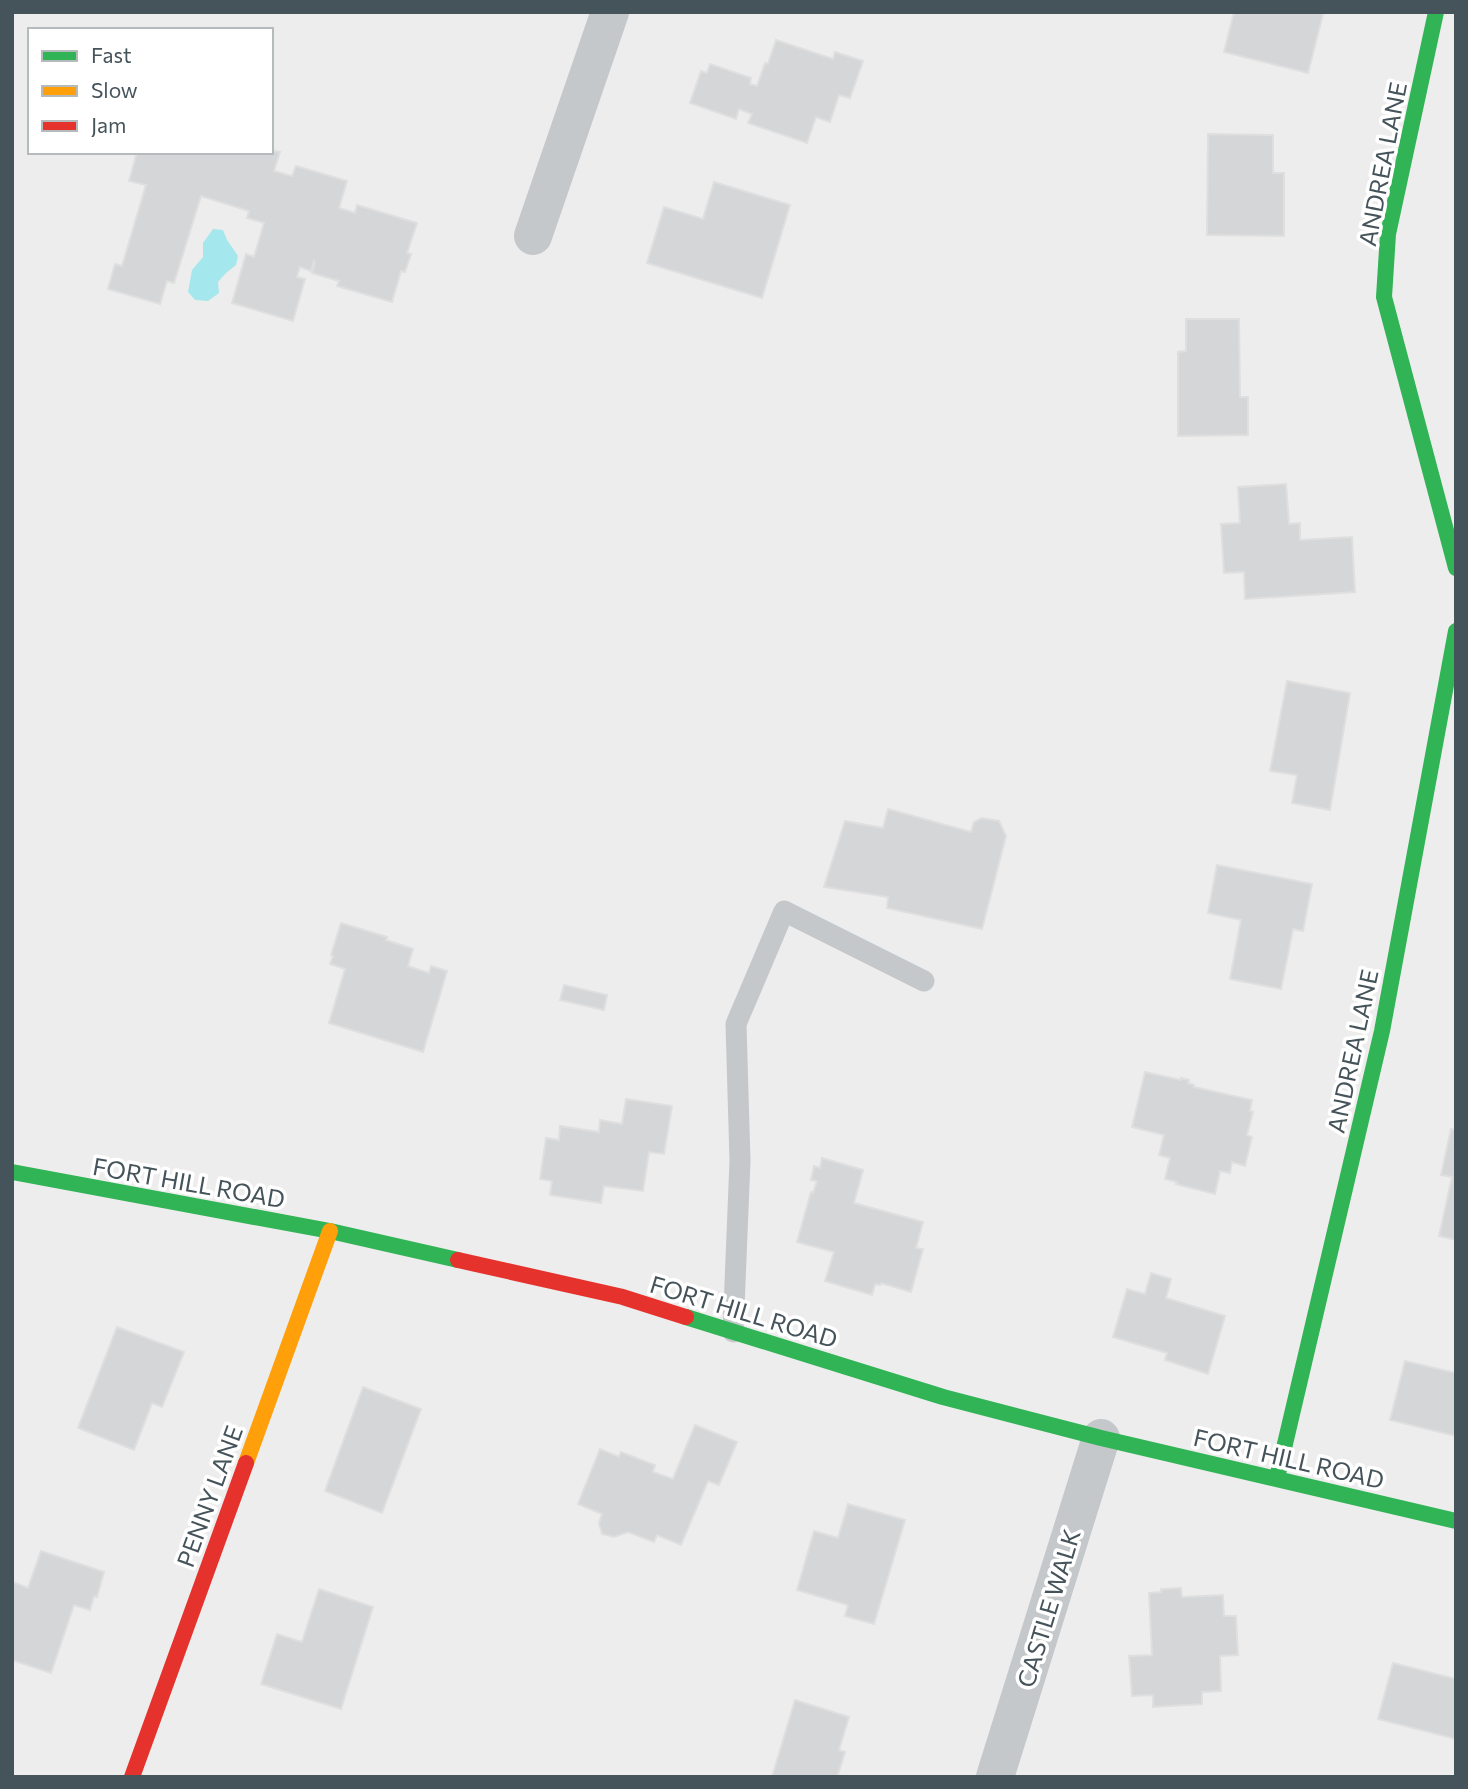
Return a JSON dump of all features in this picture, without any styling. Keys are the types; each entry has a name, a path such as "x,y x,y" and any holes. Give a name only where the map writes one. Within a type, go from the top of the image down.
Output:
{"street":[{"path":"533,236 610,12"},
{"name":"ANDREA LANE","path":"1436,12 1388,234 1384,297 1456,568"},
{"name":"ANDREA LANE","path":"1277,1478 1382,1031 1456,631"},
{"name":"FORT HILL ROAD","path":"12,1172 330,1231 623,1297 943,1397 1101,1438 1456,1521"},
{"name":"PENNY LANE","path":"132,1777 330,1231"},
{"name":"CASTLE WALK","path":"995,1777 1101,1438"}],"lane":[{"path":"733,1332 740,1161 736,1024 784,911 924,981"}],"water":[{"path":"213,229 223,230 238,256 236,265 218,282 219,293 208,301 195,300 188,292 192,270 203,257 203,243"}],"building":[{"path":"1234,12 1323,14 1308,73 1224,52"},
{"path":"776,40 833,59 835,52 863,61 850,98 839,95 830,122 816,117 807,143 748,123 752,114 739,109 736,119 690,103 701,71 707,73 710,64 751,78 750,84 757,86"},
{"path":"1208,134 1273,135 1273,173 1284,173 1284,236 1207,235"},
{"path":"280,152 274,171 292,176 296,166 347,181 339,208 355,213 357,205 417,223 407,253 411,254 405,272 401,271 392,302 337,286 339,281 312,273 314,261 311,271 300,267 297,277 305,279 293,321 232,303 246,254 254,257 264,223 247,218 249,211 201,196 174,283 167,281 160,304 108,289 115,264 122,266 146,185 129,181 136,154"},
{"path":"714,182 790,205 762,298 647,263 664,207 703,219"},
{"path":"1186,319 1239,319 1240,397 1248,397 1248,435 1178,436 1178,352 1186,351"},
{"path":"1286,484 1289,524 1300,523 1300,540 1352,537 1355,592 1245,599 1244,572 1224,573 1221,524 1240,523 1238,487"},
{"path":"1287,681 1350,693 1330,810 1292,803 1297,775 1270,771"},
{"path":"888,809 971,832 974,822 982,818 999,821 1006,836 982,929 887,908 888,897 824,887 845,821 883,828"},
{"path":"1217,865 1312,884 1303,931 1293,929 1281,989 1230,979 1241,920 1208,913"},
{"path":"341,923 387,937 386,940 413,949 408,966 429,973 431,966 447,971 423,1052 329,1023 345,969 330,964"},
{"path":"564,985 607,995 604,1010 560,1000"},
{"path":"1145,1072 1189,1080 1188,1083 1194,1087 1252,1100 1250,1111 1253,1112 1247,1135 1252,1137 1245,1166 1232,1162 1230,1173 1220,1171 1215,1194 1165,1179 1170,1158 1159,1155 1164,1135 1132,1127"},
{"path":"626,1099 672,1106 664,1154 649,1152 643,1191 604,1186 601,1203 550,1195 552,1181 540,1179 546,1138 559,1140 560,1126 599,1132 600,1120 622,1124"},
{"path":"1451,1129 1456,1130 1456,1240 1439,1236 1452,1177 1441,1175"},
{"path":"822,1158 863,1170 854,1203 923,1222 916,1248 923,1249 911,1292 881,1283 875,1284 872,1295 825,1281 834,1252 797,1242 811,1192 813,1193 817,1181 811,1180 814,1166 820,1168"},
{"path":"1151,1273 1171,1279 1166,1298 1225,1316 1208,1374 1165,1360 1167,1353 1113,1337 1127,1289 1145,1294"},
{"path":"117,1327 184,1352 162,1407 152,1403 134,1450 78,1428"},
{"path":"1405,1361 1456,1373 1456,1436 1390,1420"},
{"path":"363,1387 421,1409 382,1513 325,1491"},
{"path":"695,1425 737,1442 719,1485 708,1481 681,1545 657,1535 654,1542 628,1532 614,1537 602,1534 599,1523 602,1514 578,1504 600,1449 619,1457 621,1452 655,1465 653,1472 673,1479"},
{"path":"848,1504 905,1520 874,1624 845,1616 848,1605 797,1590 814,1531 838,1538"},
{"path":"41,1551 104,1572 90,1610 74,1605 51,1673 12,1660 12,1585 13,1582 28,1588"},
{"path":"1181,1588 1182,1597 1223,1595 1224,1616 1236,1616 1238,1655 1220,1656 1221,1691 1202,1692 1202,1704 1153,1707 1153,1695 1132,1696 1129,1656 1152,1655 1149,1593"},
{"path":"319,1589 373,1607 341,1709 261,1684 277,1634 302,1642"},
{"path":"1393,1663 1456,1679 1456,1739 1378,1719"},
{"path":"795,1700 849,1717 839,1750 845,1752 838,1775 843,1777 772,1777"}],"traffic: fast":[{"path":"1436,12 1388,234 1384,297 1456,568"},
{"path":"1277,1478 1382,1031 1456,631"},
{"path":"12,1172 330,1231 458,1260"},
{"path":"686,1317 943,1397 1101,1438 1456,1521"}],"traffic: slow":[{"path":"246,1463 330,1231"}],"traffic: jam":[{"path":"458,1260 623,1297 686,1317"},
{"path":"132,1777 246,1463"}]}
